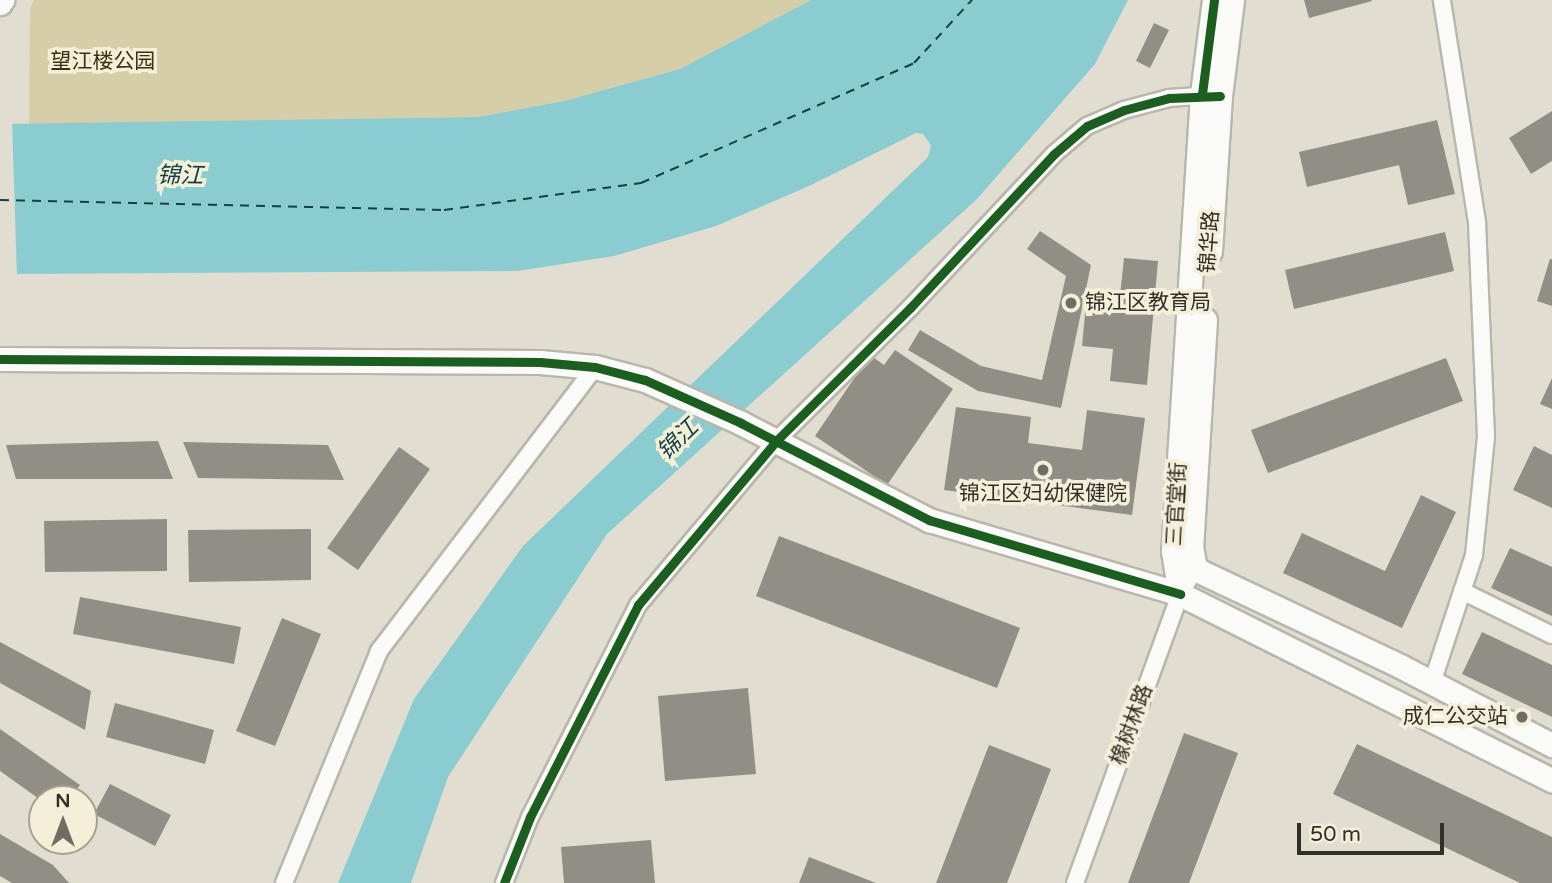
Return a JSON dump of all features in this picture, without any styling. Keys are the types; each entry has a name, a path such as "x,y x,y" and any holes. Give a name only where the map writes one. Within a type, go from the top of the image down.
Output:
{"main road":[{"name":"三官堂街","path":"1180,594 1173,551 1211,95 1214,0"},
{"name":"锦华路","path":"1195,569 1191,546 1211,95 1232,0"},
{"path":"0,359 540,362 595,367 645,380 741,423 929,520 1180,594 1552,780"},
{"name":"三官堂街","path":"1195,569 1432,683 1552,745"}],"street":[{"path":"1432,683 1474,555 1486,437 1477,222 1442,0"},
{"path":"504,883 530,817 638,605 776,441 910,308 1054,154 1087,126 1124,110 1169,98 1211,95"},
{"path":"284,883 379,651 595,367"},
{"name":"橡树林路","path":"1075,883 1180,594 1195,569"},
{"path":"1462,591 1552,635"}],"green space":[{"name":"望江楼公园","path":"34,0 811,0 680,69 564,101 478,117 29,125 30,8"}],"water":[{"name":"锦江","path":"811,0 1128,0 1095,64 977,199 607,534 448,777 411,883 338,883 414,699 523,546 928,157 931,145 923,134 916,133 807,187 716,226 614,256 518,271 0,274 0,124 478,117 564,101 680,69"}],"pier":[{"path":"0,121 12,121 17,277 0,278"}],"building":[{"path":"1304,0 1371,0 1372,1 1309,18"},
{"path":"1154,23 1169,30 1150,68 1136,61"},
{"path":"1552,111 1552,161 1531,174 1509,138"},
{"path":"1437,120 1455,194 1408,205 1399,165 1307,187 1299,152"},
{"name":"锦江区教育局","path":"1040,231 1091,265 1061,408 978,391 908,350 920,330 981,366 1042,380 1066,276 1027,249"},
{"path":"1445,232 1454,271 1294,309 1285,270"},
{"path":"1124,258 1158,261 1147,385 1110,381 1113,349 1082,346 1087,293 1120,296"},
{"path":"1552,259 1552,306 1537,301"},
{"path":"895,350 953,389 887,485 815,436 870,355 884,365"},
{"path":"1446,358 1463,401 1268,473 1251,430"},
{"path":"1552,378 1552,409 1540,404"},
{"name":"锦江区妇幼保健院","path":"956,407 1031,417 1028,443 1082,450 1087,410 1145,418 1132,515 944,490"},
{"path":"158,441 173,479 16,479 6,445"},
{"path":"183,442 328,445 344,480 198,478"},
{"path":"1534,446 1552,455 1552,508 1513,490"},
{"path":"399,447 430,469 358,570 327,548"},
{"path":"1421,495 1456,512 1402,628 1283,573 1302,533 1385,571"},
{"path":"167,519 167,571 45,572 44,521"},
{"path":"311,529 311,580 189,582 188,530"},
{"path":"779,536 1020,628 997,688 756,596"},
{"path":"1510,548 1552,567 1552,616 1491,588"},
{"path":"80,597 241,627 234,664 73,634"},
{"path":"282,618 321,634 275,746 236,731"},
{"path":"1482,632 1552,665 1552,717 1462,674"},
{"path":"0,642 91,691 85,730 0,683"},
{"path":"748,688 756,774 665,781 658,696"},
{"path":"115,703 214,730 205,764 106,737"},
{"path":"0,729 80,785 28,785 28,791 0,771"},
{"path":"1184,733 1238,753 1189,883 1128,883"},
{"path":"1357,744 1552,837 1552,883 1520,883 1333,794"},
{"path":"989,745 1051,769 1007,883 936,883"},
{"path":"110,784 171,815 155,846 98,816 98,806"},
{"path":"0,834 28,850 28,855 36,855 53,865 69,883 12,883 0,876"},
{"path":"651,840 655,883 564,883 561,847"},
{"path":"809,857 876,883 799,883"}],"ferry route":[{"path":"0,200 444,210 641,183 914,63 972,0"}],"cycle path":[{"path":"1202,94 1214,0"},
{"path":"504,883 530,817 638,605 776,441 910,308 1054,154 1087,126 1124,110 1169,98 1220,96"},
{"path":"0,359 540,362 595,367 645,380 741,423 929,520 1180,594"}],"place":[{"name":"锦江区教育局","path":"1071,303"},
{"name":"锦江区妇幼保健院","path":"1043,470"},
{"name":"成仁公交站","path":"1522,717"}]}
